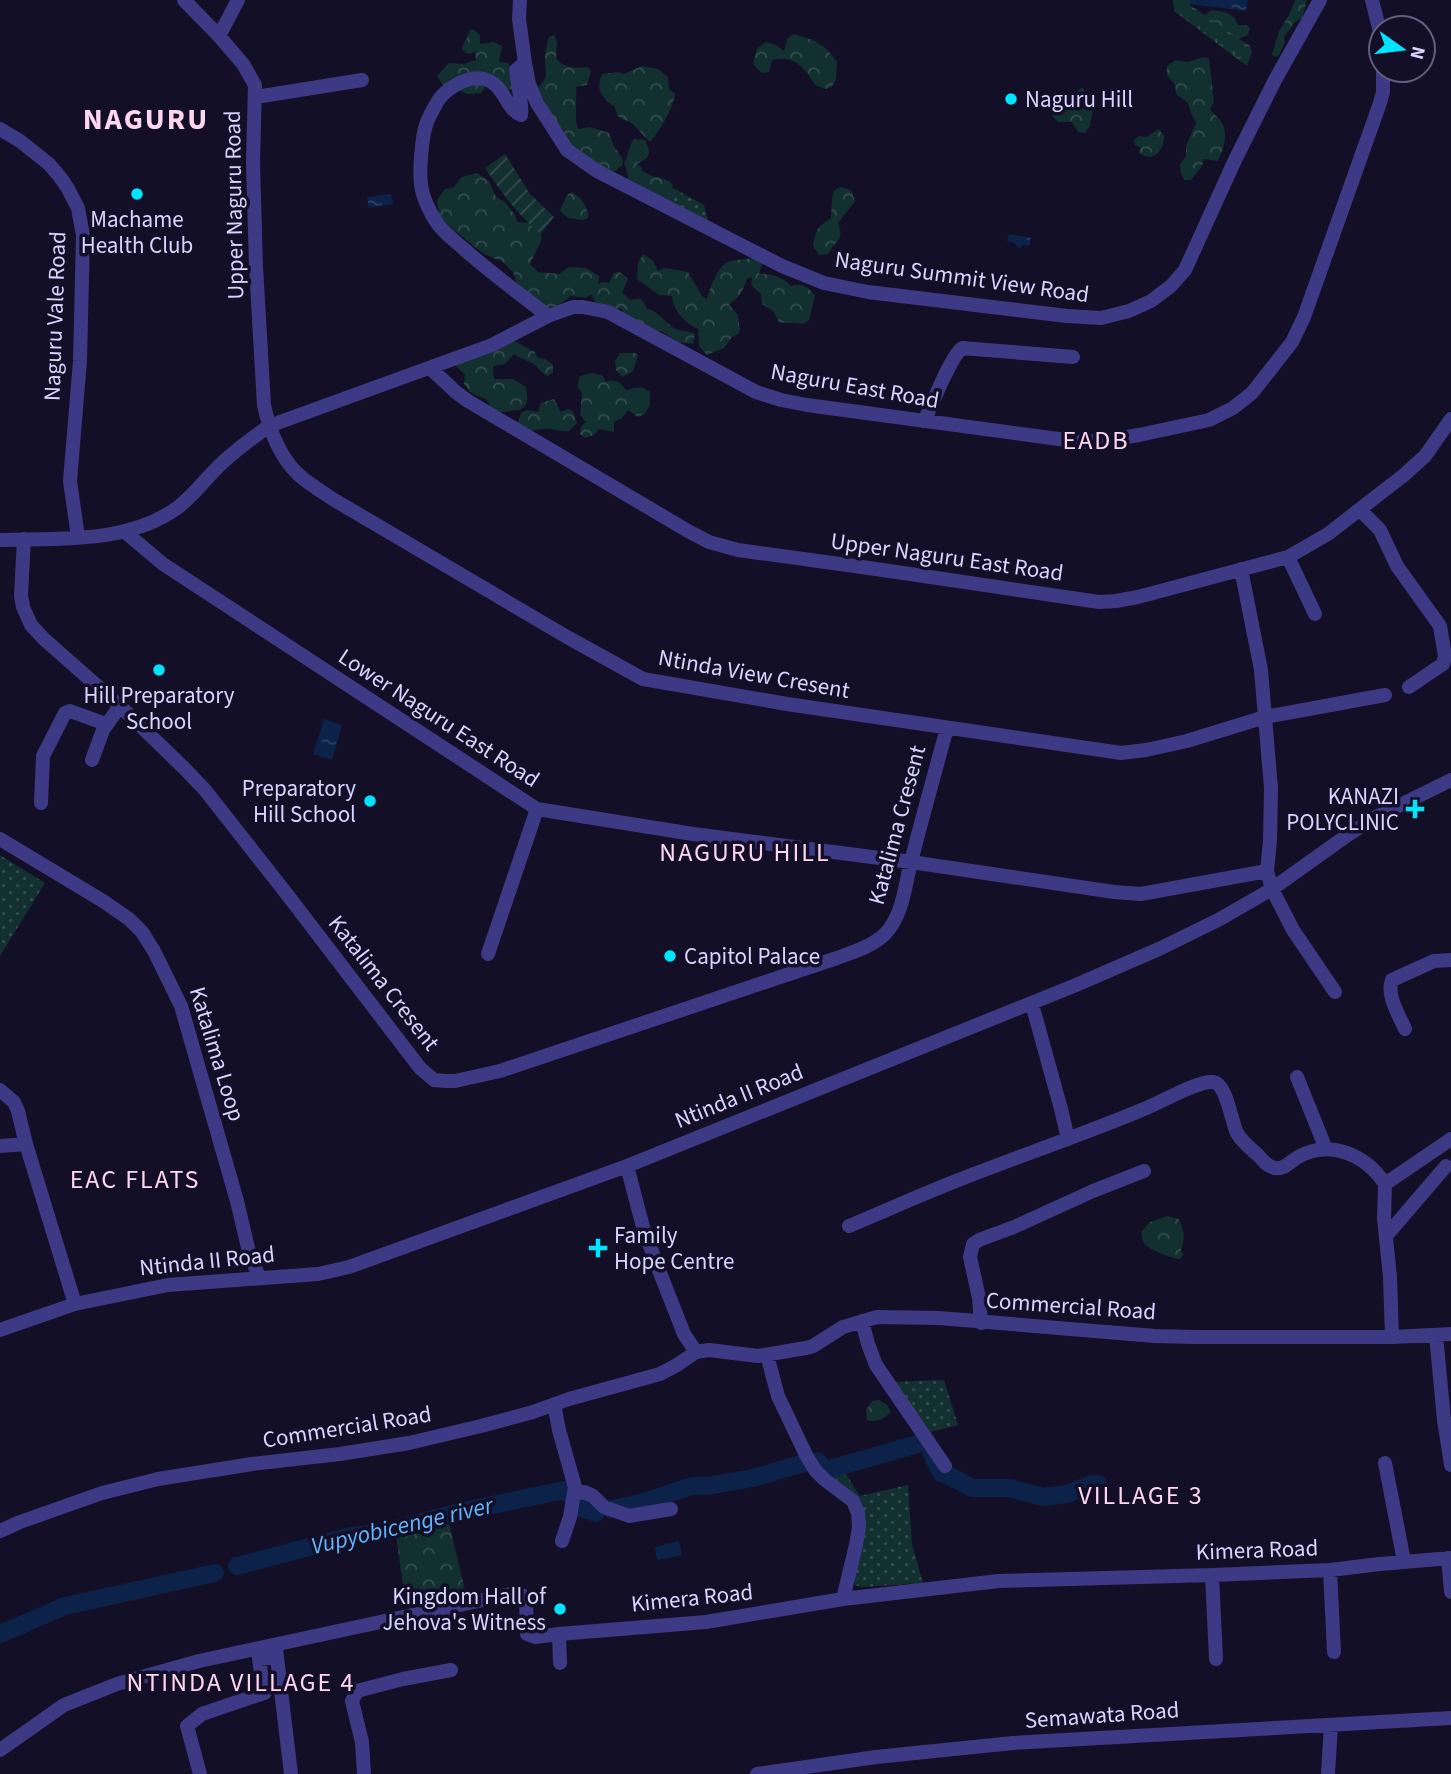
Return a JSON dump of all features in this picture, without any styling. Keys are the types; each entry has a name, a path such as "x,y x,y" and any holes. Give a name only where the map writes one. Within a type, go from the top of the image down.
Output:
{"street":[{"name":"Upper Naguru Road","path":"184,0 219,36 256,85 253,163 256,267 261,384 269,426"},
{"path":"219,36 239,0"},
{"name":"Naguru Summit View Road","path":"520,0 519,19 525,63 529,84 537,103 567,150 597,171 782,266 824,283 868,292 1101,318 1129,312 1151,302 1185,270 1235,160 1275,80 1320,0"},
{"path":"525,63 516,70 521,115 515,113 500,89 481,78 458,83 437,100 425,127 421,185 436,223 472,256 548,316"},
{"path":"256,97 362,80"},
{"name":"Naguru East Road","path":"125,532 156,521 189,499 239,448 269,426 492,345 548,316 573,307 608,312 756,392 807,405 1082,442 1111,440 1209,420 1233,408 1252,393 1292,342 1304,317 1380,103 1383,84"},
{"name":"Naguru Vale Road","path":"0,129 48,164 67,187 78,208 83,235 80,361 70,481 78,537"},
{"path":"924,421 952,361 962,348 1073,357"},
{"name":"Upper Naguru East Road","path":"430,369 468,401 709,541 738,550 1099,602 1138,597 1288,557 1328,534 1404,475 1425,456 1451,419"},
{"name":"Ntinda View Cresent","path":"269,426 288,463 318,489 544,623 643,678 787,704 1121,753 1187,741 1265,717 1385,695"},
{"path":"1360,510 1380,530 1397,566 1440,626 1445,656 1443,664 1409,687"},
{"path":"0,540 125,532"},
{"name":"Lower Naguru East Road","path":"125,532 163,564 537,809 693,834 1114,892 1141,894 1267,872"},
{"name":"Katalima Cresent","path":"24,539 21,595 31,625 120,706 205,790 420,1068 434,1080 455,1081 500,1071 769,982 859,950 884,936 894,922 902,901 947,728"},
{"path":"1288,557 1315,614"},
{"path":"1241,569 1261,670 1272,788 1267,872 1272,889 1293,930 1335,992"},
{"path":"92,760 106,724 120,706"},
{"path":"41,803 43,756 65,713 70,711 106,724"},
{"name":"Ntinda II Road","path":"0,1329 75,1304 168,1284 318,1274 349,1267 627,1166 1032,1004 1159,949 1220,919 1272,889 1378,816 1451,780"},
{"path":"488,954 537,809"},
{"name":"Katalima Loop","path":"0,839 130,919 155,951 181,1006 249,1252 259,1277"},
{"path":"1405,1029 1389,984 1392,980 1434,961 1451,960"},
{"path":"1032,1004 1068,1139"},
{"path":"1297,1077 1326,1149"},
{"path":"849,1226 957,1181 1158,1104 1194,1087 1213,1082 1220,1085 1224,1092 1239,1137 1267,1165 1282,1168 1300,1156 1317,1150 1335,1149 1351,1153 1379,1175 1385,1184 1384,1219 1392,1337"},
{"path":"0,1090 14,1102 22,1124 75,1304"},
{"path":"1385,1184 1451,1139"},
{"path":"0,1146 26,1144"},
{"path":"627,1166 643,1227 657,1265 684,1334 696,1352"},
{"path":"1386,1236 1446,1166"},
{"path":"981,1322 970,1257 973,1244 1144,1171"},
{"name":"Commercial Road","path":"0,1531 102,1493 158,1479 409,1443 533,1412 660,1374 696,1352 709,1350 767,1355 813,1346 844,1327 877,1317 939,1318 1197,1338 1451,1334"},
{"path":"862,1321 876,1364 945,1466"},
{"path":"1436,1335 1451,1465"},
{"path":"767,1355 778,1396 806,1455 825,1480 853,1502 858,1513 856,1545 843,1599"},
{"path":"554,1404 575,1487 570,1517 562,1541"},
{"path":"1385,1463 1404,1561"},
{"path":"574,1494 584,1492 593,1496 604,1507 629,1516 671,1509"},
{"path":"1450,1558 1451,1592"},
{"name":"Kimera Road","path":"0,1750 64,1705 162,1670 276,1650 515,1593 526,1600 527,1634 535,1637 706,1622 843,1599 999,1581 1329,1570 1450,1558"},
{"path":"1329,1570 1334,1653"},
{"path":"1212,1575 1216,1658"},
{"path":"559,1634 560,1663"},
{"path":"200,1774 187,1726 202,1714 264,1693 259,1660 276,1650 292,1774"},
{"path":"365,1774 362,1742 352,1701 357,1691 451,1670"},
{"name":"Semawata Road","path":"757,1774 794,1771 876,1757 1013,1743 1451,1718"},
{"path":"1328,1774 1331,1725"}],"green space":[{"path":"1173,0 1191,0 1190,5 1250,46 1252,52 1247,66 1174,11"},
{"path":"1295,0 1307,0 1302,18 1295,22 1284,37 1285,42 1276,57 1272,55 1279,31"},
{"path":"1212,10 1228,13 1238,25 1246,25 1250,28 1248,35 1238,39 1203,16"},
{"path":"470,30 480,35 480,44 494,42 502,46 499,62 508,63 520,86 511,90 481,83 485,88 481,93 467,94 443,85 437,76 449,63 464,64 476,60 475,51 471,54 462,49"},
{"path":"793,34 818,43 828,50 837,62 836,79 832,87 825,89 815,85 803,68 787,59 772,60 769,72 762,73 753,64 757,49 766,42 784,51 787,39"},
{"path":"554,35 557,42 556,58 559,61 570,67 587,67 591,71 587,85 576,87 577,125 578,129 590,127 609,133 623,160 622,166 613,172 582,156 562,136 564,130 554,119 539,91 538,87 546,75 545,58 549,37"},
{"path":"1204,57 1209,59 1214,101 1210,110 1223,126 1225,141 1217,161 1204,159 1191,180 1185,180 1180,165 1186,156 1186,146 1196,123 1188,103 1176,94 1175,85 1167,75 1167,66 1176,60 1188,62"},
{"path":"642,66 658,69 668,77 669,89 675,94 666,119 650,142 634,125 620,118 615,107 603,97 599,85 602,74 624,74"},
{"path":"1083,88 1093,109 1090,126 1085,133 1078,132 1072,122 1058,122 1052,116 1054,106 1078,99 1078,90"},
{"path":"1158,129 1164,135 1164,141 1157,154 1149,157 1139,153 1140,147 1135,145 1134,140 1139,136 1147,137"},
{"path":"634,139 645,140 649,148 645,160 637,164 643,174 669,181 673,185 670,193 661,197 643,188 630,176 624,163"},
{"path":"505,154 530,194 554,217 541,234 517,212 485,168"},
{"path":"626,167 637,168 704,205 709,224 628,179"},
{"path":"477,173 489,181 496,197 505,202 517,222 533,223 539,227 542,239 530,264 538,272 559,274 569,267 586,268 599,276 598,284 609,283 614,273 620,272 628,279 622,293 631,300 640,298 647,309 675,329 695,334 693,344 678,342 663,332 647,328 622,313 622,309 600,305 591,294 586,298 571,296 557,306 547,308 519,290 513,272 503,262 484,254 439,215 437,200 445,189 453,188 462,177"},
{"path":"840,187 851,190 855,201 838,223 838,240 828,254 819,255 813,246 815,236 818,229 831,218 834,191"},
{"path":"572,192 583,203 588,218 568,218 560,210 567,195"},
{"path":"643,254 653,261 658,271 665,268 688,272 702,296 707,299 714,279 723,265 754,258 762,264 759,274 776,276 791,286 802,285 813,293 815,296 809,320 803,324 779,322 773,311 762,304 761,294 751,285 752,277 747,279 741,294 729,305 738,315 738,334 732,337 724,348 707,355 699,346 698,329 680,316 672,296 659,295 637,279 638,263"},
{"path":"514,341 535,352 537,357 547,360 553,365 553,373 547,376 535,365 514,354 505,364 493,366 495,379 513,379 526,387 527,397 526,405 521,409 495,411 485,399 469,390 464,384 465,375 455,365"},
{"path":"620,353 636,353 638,356 633,371 622,377 616,370 615,361"},
{"path":"592,373 603,376 606,382 619,382 626,390 641,387 650,392 650,405 645,414 638,417 628,410 622,418 614,422 614,432 599,429 594,435 585,438 580,434 581,426 586,422 580,415 582,393 577,386 580,376"},
{"path":"554,399 561,412 568,409 573,411 577,423 569,431 531,431 518,423 521,413 527,410 538,412 541,403"},
{"path":"0,855 45,883 0,956"},
{"path":"1167,1216 1179,1219 1182,1228 1183,1255 1180,1259 1155,1251 1143,1240 1141,1232 1150,1222"},
{"path":"944,1380 958,1425 927,1433 892,1382"},
{"path":"879,1400 887,1405 891,1412 880,1420 867,1420 866,1410 872,1401"},
{"path":"842,1468 860,1496 908,1485 912,1544 923,1583 862,1587 855,1585 865,1521 823,1474"},
{"path":"449,1523 466,1594 406,1606 396,1536"}],"water":[{"path":"1191,0 1248,0 1246,11 1190,4"},
{"path":"391,194 393,204 369,208 367,197"},
{"path":"1009,234 1031,238 1029,246 1019,248 1007,241"},
{"path":"324,719 342,725 332,760 313,754"},
{"path":"679,1541 682,1555 657,1560 655,1547"}],"waterway":[{"name":"Vupyobicenge river","path":"817,1461 824,1468 830,1469 921,1443"},
{"name":"Vupyobicenge river","path":"931,1452 941,1473 972,1488 1009,1488 1043,1497 1067,1494 1091,1484 1098,1484"},
{"name":"Vupyobicenge river","path":"610,1509 689,1487 753,1478 804,1463"},
{"name":"Vupyobicenge river","path":"237,1566 351,1536 380,1533 464,1511 564,1490 567,1493"},
{"name":"Vupyobicenge river","path":"578,1507 596,1513"},
{"name":"Vupyobicenge river","path":"0,1634 65,1606 215,1573"}],"place":[{"name":"Naguru Hill","path":"1011,99"},
{"name":"Machame Health Club","path":"137,194"},
{"name":"Hill Preparatory School","path":"159,670"},
{"name":"Preparatory Hill School","path":"370,801"},
{"name":"KANAZI POLYCLINIC","path":"1415,809"},
{"name":"Capitol Palace","path":"670,956"},
{"name":"Family Hope Centre","path":"598,1248"},
{"name":"Kingdom Hall of Jehova's Witness","path":"560,1609"}],"district":[{"name":"NAGURU","path":"146,119"},
{"name":"EADB","path":"1096,440"},
{"name":"NAGURU HILL","path":"745,852"},
{"name":"EAC FLATS","path":"135,1179"},
{"name":"VILLAGE 3","path":"1141,1495"},
{"name":"NTINDA VILLAGE 4","path":"241,1682"}]}
